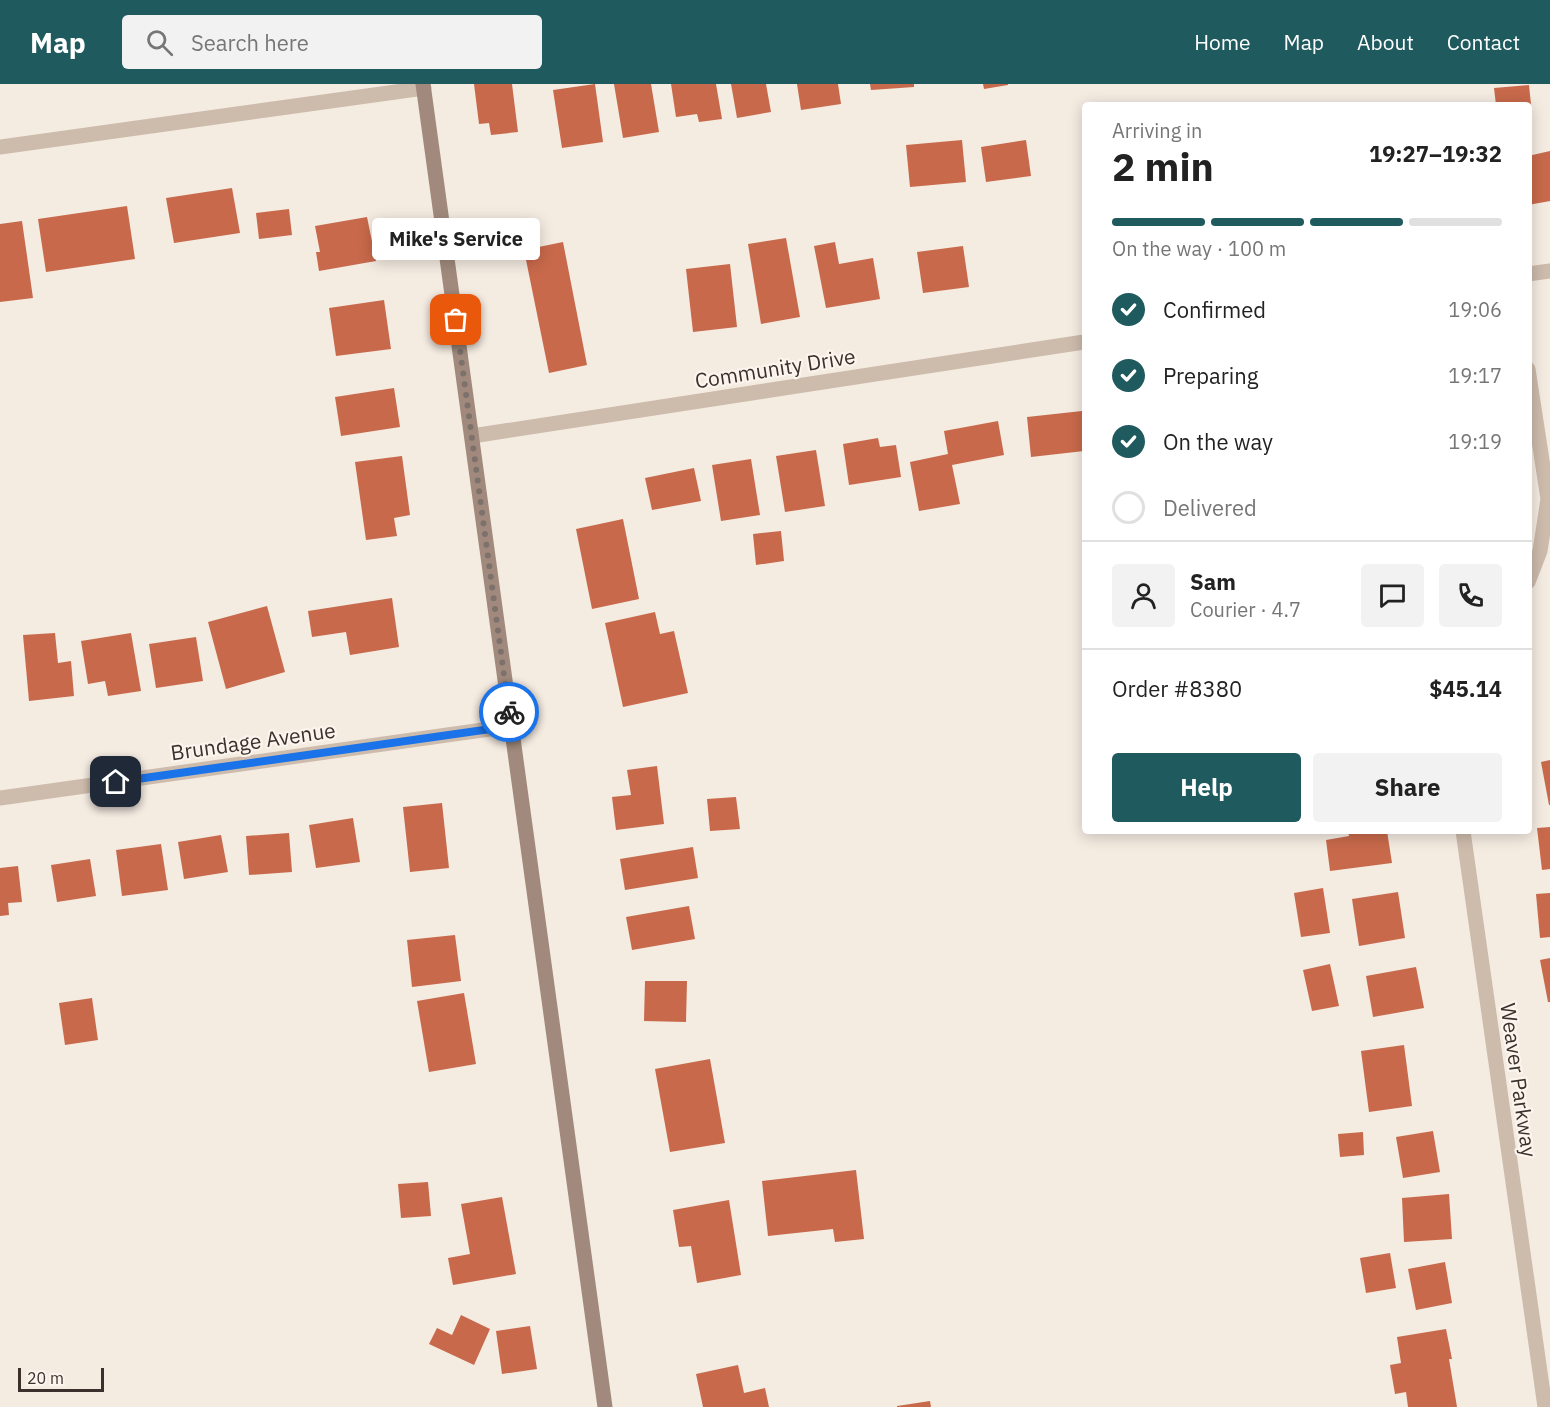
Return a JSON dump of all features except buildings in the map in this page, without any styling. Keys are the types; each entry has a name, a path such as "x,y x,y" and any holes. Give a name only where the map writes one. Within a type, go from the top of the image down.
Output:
{"street":[{"path":"0,147 423,86 605,1407"},
{"path":"1532,273 1550,271"},
{"name":"Community Drive","path":"472,436 1082,342"},
{"path":"1532,395 1548,499 1540,551 1532,572"},
{"name":"Brundage Avenue","path":"0,798 512,726"},
{"name":"Weaver Parkway","path":"1464,834 1545,1407"}],"way so far":[{"path":"456,320 509,712"}],"place":[{"name":"Mike's Service","path":"456,320"}],"route":[{"path":"116,782 512,726 509,712"}]}
